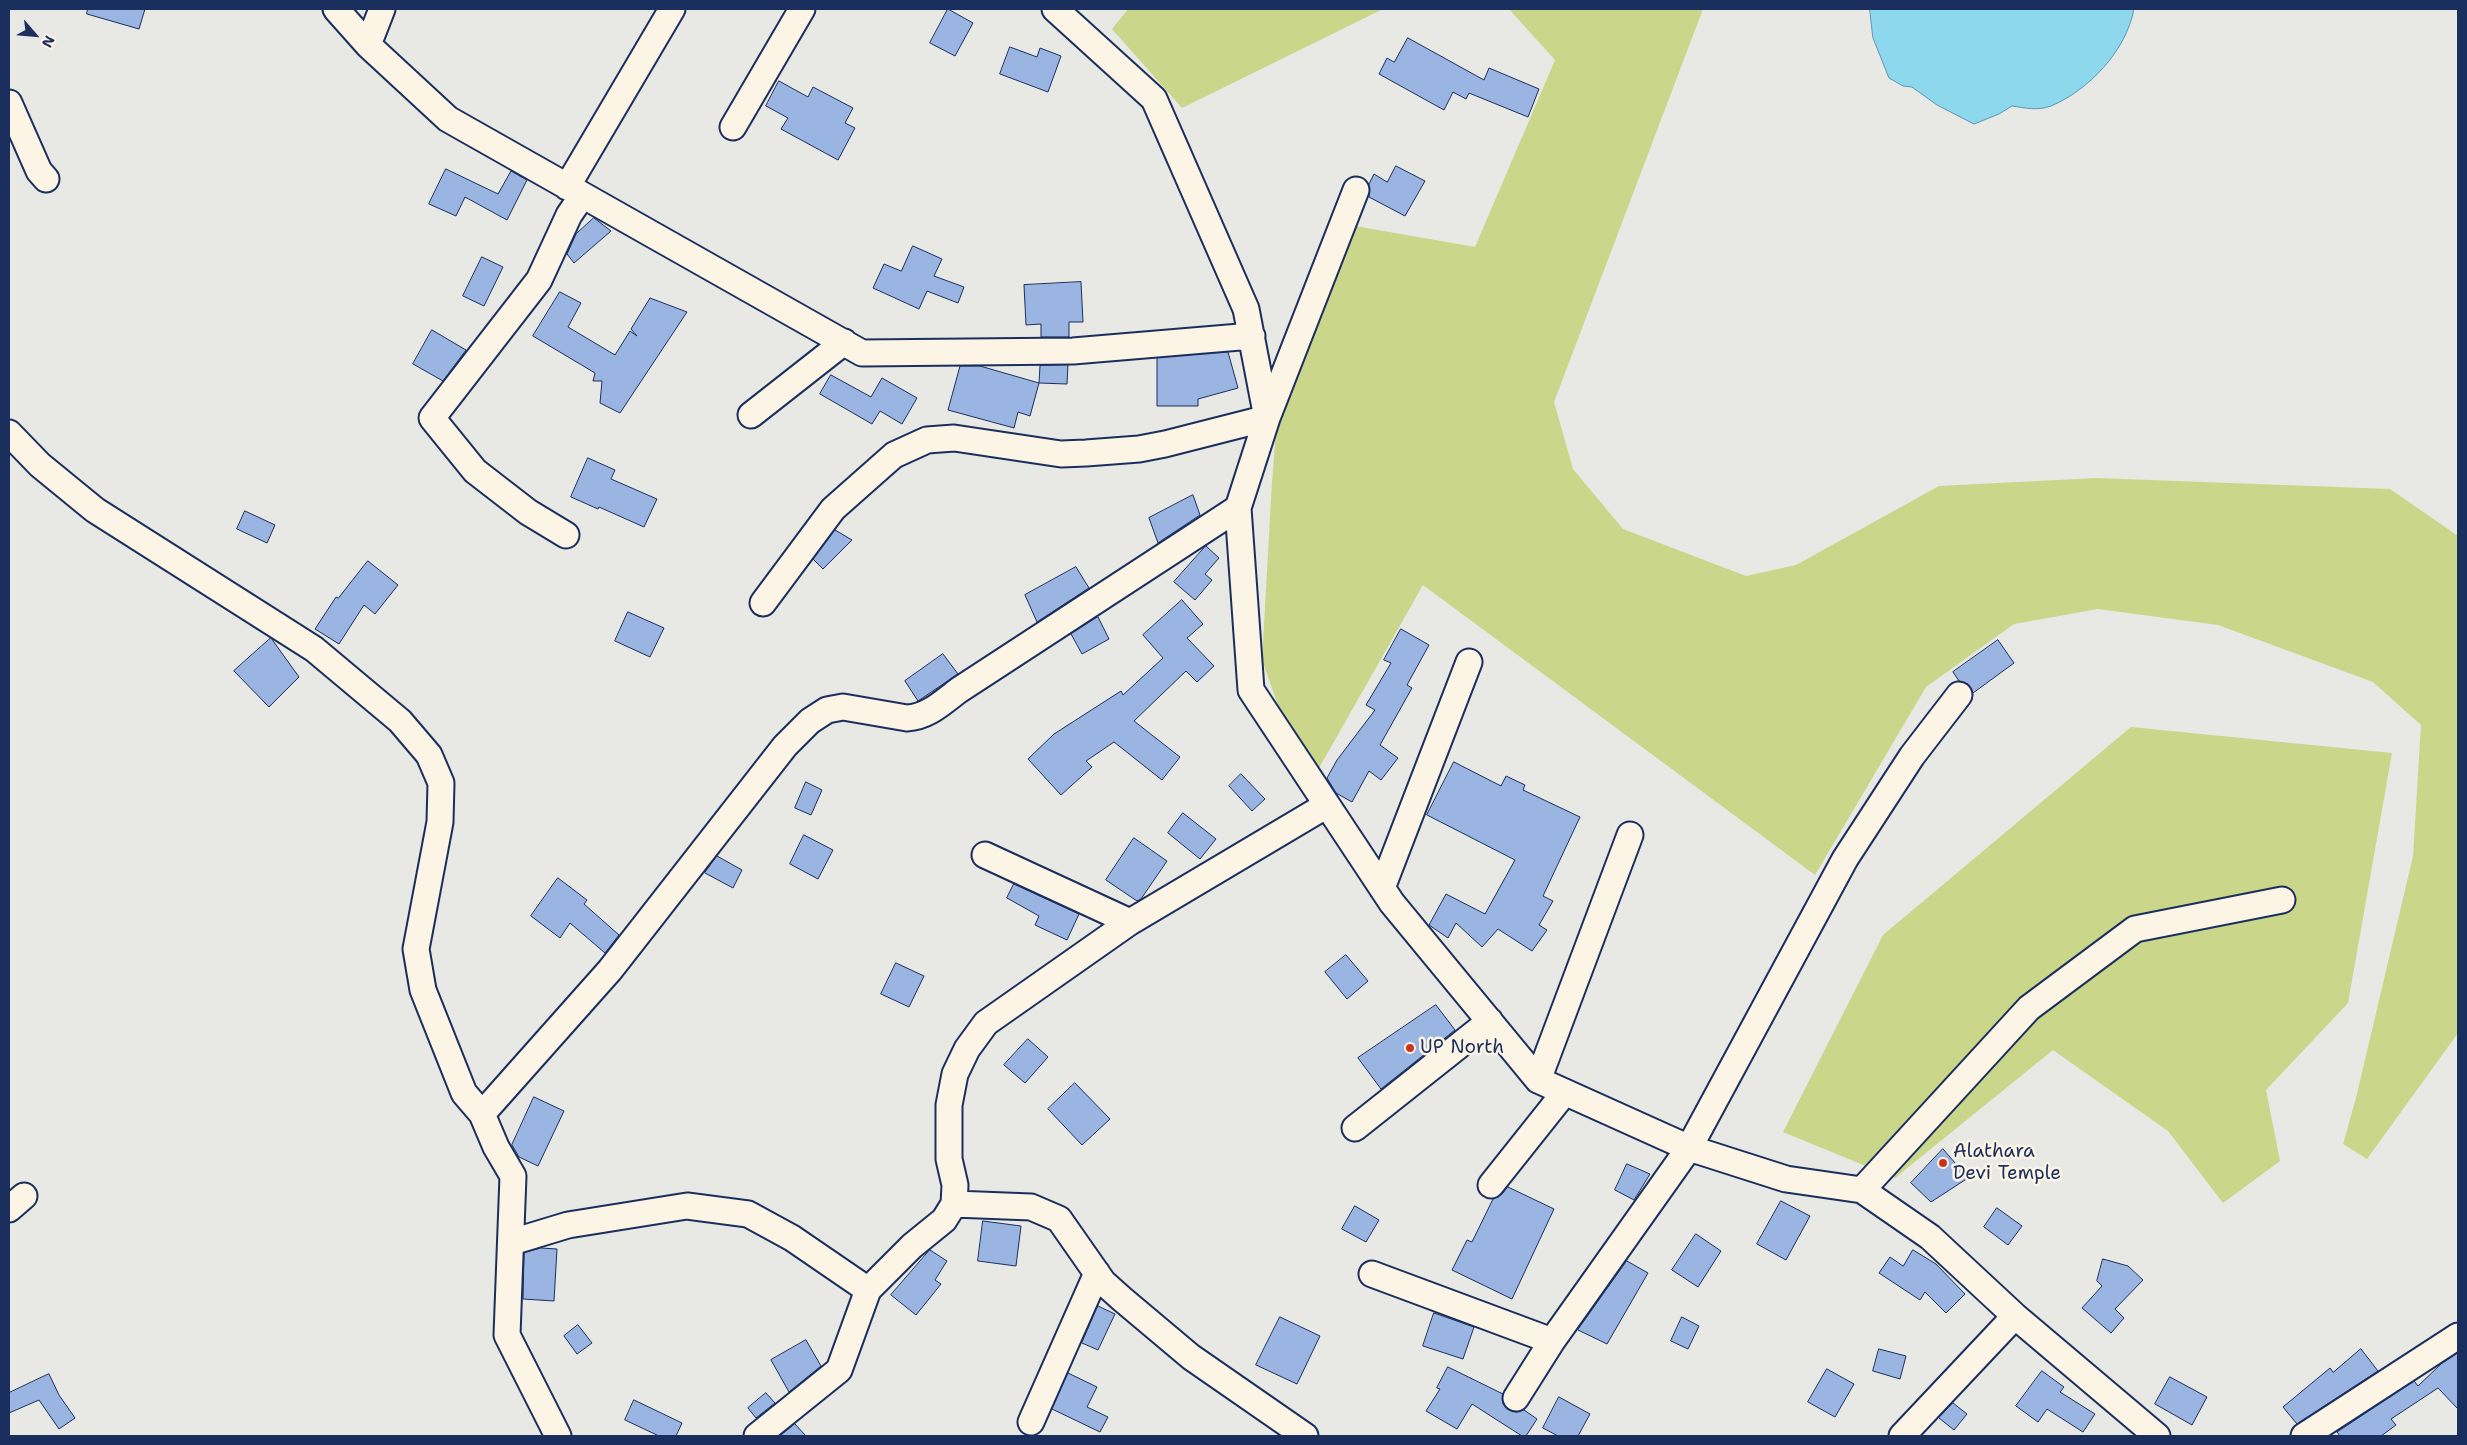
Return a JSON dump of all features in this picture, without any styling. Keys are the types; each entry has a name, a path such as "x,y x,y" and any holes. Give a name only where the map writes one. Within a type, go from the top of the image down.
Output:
{"street":[{"path":"336,9 368,45 448,119 862,353 1074,351 1252,336"},
{"path":"368,45 382,9"},
{"path":"566,535 528,512 475,471 432,418 539,280 568,215 574,191 672,9"},
{"path":"733,127 802,9"},
{"path":"1054,9 1154,99 1246,309 1267,418"},
{"path":"9,103 38,171 46,180"},
{"path":"1356,190 1267,418 1238,508 1250,690 1392,903 1538,1080 1689,1148 1786,1179 1862,1190 1930,1237 2015,1316 2157,1436"},
{"path":"751,415 844,342"},
{"path":"763,603 832,509 894,455 926,440 969,440 1061,454 1095,452 1165,444 1267,418"},
{"path":"9,433 40,465 96,510 314,649 400,721 429,755 441,783 440,822 416,949 423,990 464,1093 482,1114 496,1147 513,1176 512,1242 506,1335 558,1436"},
{"path":"482,1114 610,970 785,746 810,721 827,710 843,707 917,718 933,710 960,690 1238,508"},
{"path":"1382,888 1469,662"},
{"path":"1516,1398 1552,1341 1689,1148 1845,859 1912,756 1959,695"},
{"path":"756,1436 839,1370 868,1290 912,1246 944,1220 954,1204 955,1185 949,1159 948,1105 955,1074 967,1049 986,1023 1130,922 1327,805"},
{"path":"1538,1080 1630,835"},
{"path":"985,855 1130,922"},
{"path":"1862,1190 2029,1008 2134,929 2282,900"},
{"path":"1355,1128 1490,1021"},
{"path":"1491,1185 1565,1092"},
{"path":"954,1204 1031,1207 1048,1212 1059,1219 1103,1282 1122,1299 1191,1357 1304,1436"},
{"path":"512,1242 568,1225 687,1206 748,1214 792,1238 868,1290"},
{"path":"1031,1422 1097,1273"},
{"path":"1372,1274 1552,1341"},
{"path":"1902,1436 2015,1316"},
{"path":"2304,1436 2458,1336"}],"green space":[{"path":"1128,9 1383,9 1182,108 1112,29"},
{"path":"1509,9 1703,9 1554,402 1573,469 1623,529 1746,576 1796,565 1939,486 2096,478 2390,489 2458,536 2458,1033 2367,1159 2343,1144 2356,1098 2413,856 2421,725 2373,682 2218,625 2098,609 2014,624 1926,687 1815,875 1423,585 1319,768 1286,728 1262,660 1278,407 1355,226 1475,247 1555,60"},
{"path":"2131,727 2392,753 2348,1003 2266,1090 2280,1161 2223,1203 2168,1131 2053,1050 1895,1178 1783,1132 1883,935"}],"water":[{"path":"1870,9 2134,9 2130,25 2114,54 2104,67 2079,90 2046,108 2036,109 2012,106 1999,114 1974,124 1937,105 1912,87 1903,86 1889,78 1873,38"}],"building":[{"path":"88,9 145,9 139,29 87,14"},
{"path":"948,9 973,23 955,56 930,43"},
{"path":"1408,38 1484,80 1489,68 1539,89 1528,117 1469,93 1466,99 1453,92 1444,110 1379,74 1387,58 1394,62"},
{"path":"1010,47 1037,57 1040,48 1061,56 1048,92 1000,74"},
{"path":"779,81 808,97 813,87 853,108 845,123 855,128 838,160 781,129 788,118 766,106"},
{"path":"1396,166 1425,181 1405,216 1369,197 1369,184 1374,174 1387,182"},
{"path":"446,169 498,194 511,171 527,180 507,220 465,197 456,216 429,204"},
{"path":"594,218 611,231 574,263 567,254 576,234"},
{"path":"913,246 942,259 934,276 964,287 958,303 927,291 919,309 873,288 884,264 901,271"},
{"path":"482,257 503,267 484,306 463,296"},
{"path":"1081,282 1083,322 1069,322 1069,337 1041,337 1041,324 1026,325 1024,285"},
{"path":"560,292 581,303 568,327 615,355 630,331 637,336 631,329 650,298 687,312 620,413 600,403 602,381 593,381 595,373 533,336"},
{"path":"432,330 466,350 443,381 413,364"},
{"path":"1228,352 1238,388 1198,399 1198,406 1157,406 1157,358"},
{"path":"1068,365 1067,384 1039,383 1040,366"},
{"path":"960,366 980,366 1039,383 1030,416 1018,412 1014,428 948,410"},
{"path":"831,375 871,397 882,378 917,398 902,424 880,411 872,424 820,394"},
{"path":"588,458 615,470 611,479 657,499 644,527 571,497"},
{"path":"1193,495 1200,515 1158,543 1149,518"},
{"path":"245,511 275,525 267,543 237,529"},
{"path":"835,530 852,540 823,569 813,559"},
{"path":"1206,546 1219,558 1205,574 1212,580 1195,600 1174,582"},
{"path":"368,561 398,585 375,614 364,605 339,644 315,629 336,597 338,598"},
{"path":"1076,567 1089,588 1037,622 1025,595"},
{"path":"1182,600 1203,624 1187,638 1214,666 1197,682 1186,671 1134,721 1180,757 1162,780 1114,742 1086,761 1092,767 1061,795 1028,759 1054,734 1121,691 1123,695 1163,658 1143,635"},
{"path":"628,612 664,628 650,657 615,641"},
{"path":"1098,617 1109,639 1082,654 1071,634"},
{"path":"1401,629 1429,645 1407,685 1412,688 1380,745 1398,758 1381,780 1369,771 1352,802 1336,793 1327,778 1337,760 1375,710 1366,705 1391,663 1384,660"},
{"path":"271,638 299,677 269,707 234,671"},
{"path":"1998,640 2014,663 1973,693 1968,684 1959,681 1953,672"},
{"path":"943,654 958,674 918,701 905,681"},
{"path":"1454,762 1501,786 1506,776 1525,785 1523,790 1580,817 1543,896 1553,901 1539,925 1547,930 1532,951 1498,929 1482,947 1456,923 1448,938 1429,925 1446,894 1485,914 1515,860 1427,815"},
{"path":"1241,774 1265,799 1252,811 1229,786"},
{"path":"806,782 822,790 811,815 795,808"},
{"path":"1183,813 1216,839 1200,859 1168,833"},
{"path":"804,835 833,850 818,879 790,864"},
{"path":"1134,838 1167,861 1141,899 1137,901 1106,880"},
{"path":"717,856 742,870 733,888 705,873"},
{"path":"558,878 587,900 584,904 619,935 605,953 570,923 560,938 531,916"},
{"path":"1014,884 1079,914 1067,940 1035,925 1039,916 1007,898"},
{"path":"1346,955 1368,981 1347,999 1325,972"},
{"path":"896,963 924,976 909,1007 881,994"},
{"name":"UP North","path":"1436,1005 1455,1030 1381,1089 1358,1058"},
{"path":"1028,1039 1048,1057 1025,1083 1004,1065"},
{"path":"1075,1083 1110,1119 1082,1145 1048,1109"},
{"path":"534,1097 564,1111 538,1166 519,1157 512,1145"},
{"name":"Alathara Devi Temple","path":"1943,1149 1968,1178 1931,1202 1911,1183"},
{"path":"1627,1164 1650,1174 1634,1200 1615,1190"},
{"path":"1508,1187 1554,1209 1512,1299 1452,1270 1467,1240 1472,1242 1493,1199 1502,1194"},
{"path":"1781,1201 1810,1216 1786,1260 1757,1244"},
{"path":"1355,1206 1379,1220 1366,1242 1342,1229"},
{"path":"1997,1208 2022,1226 2008,1245 1984,1227"},
{"path":"983,1221 1021,1226 1016,1266 978,1261"},
{"path":"1696,1234 1721,1251 1698,1287 1672,1270"},
{"path":"541,1248 557,1249 554,1301 523,1299 524,1253"},
{"path":"930,1250 947,1261 935,1280 941,1284 916,1315 891,1295"},
{"path":"1913,1250 1936,1264 1965,1294 1946,1313 1925,1292 1920,1300 1879,1273 1890,1257 1903,1266"},
{"path":"2103,1259 2128,1266 2143,1280 2115,1309 2124,1318 2111,1333 2082,1308 2102,1286 2097,1281"},
{"path":"1627,1261 1648,1273 1607,1344 1578,1330"},
{"path":"1098,1306 1115,1314 1098,1350 1082,1343"},
{"path":"1434,1313 1474,1327 1463,1359 1423,1346"},
{"path":"1280,1317 1320,1336 1297,1384 1256,1365"},
{"path":"1682,1317 1699,1326 1688,1349 1671,1341"},
{"path":"578,1325 592,1343 577,1354 564,1336"},
{"path":"806,1340 821,1366 789,1392 771,1360"},
{"path":"1879,1349 1906,1356 1900,1379 1873,1371"},
{"path":"2361,1349 2378,1371 2297,1424 2283,1407 2330,1368 2333,1372"},
{"path":"2458,1353 2458,1409 2438,1388 2391,1419 2396,1425 2381,1436 2340,1436 2337,1432 2414,1381 2418,1386 2441,1364"},
{"path":"1448,1367 1503,1394 1503,1404 1509,1410 1516,1412 1524,1410 1537,1419 1526,1436 1522,1436 1472,1404 1457,1429 1426,1411 1440,1389 1437,1388"},
{"path":"1827,1369 1854,1384 1835,1417 1808,1402"},
{"path":"2042,1371 2064,1387 2060,1392 2095,1414 2083,1432 2047,1409 2038,1422 2016,1406"},
{"path":"1068,1373 1097,1387 1087,1407 1108,1417 1100,1432 1052,1409"},
{"path":"49,1374 59,1395 75,1418 59,1429 39,1400 9,1413 9,1393"},
{"path":"2170,1377 2207,1397 2192,1425 2155,1404"},
{"path":"766,1393 775,1403 756,1418 748,1408"},
{"path":"1559,1397 1590,1414 1578,1436 1558,1436 1543,1428"},
{"path":"634,1400 682,1423 676,1436 659,1436 625,1420"},
{"path":"1953,1403 1967,1414 1954,1430 1939,1418"},
{"path":"795,1424 806,1436 780,1436"}],"place":[{"name":"UP North","path":"1410,1048"},
{"name":"Alathara Devi Temple","path":"1943,1163"}]}
